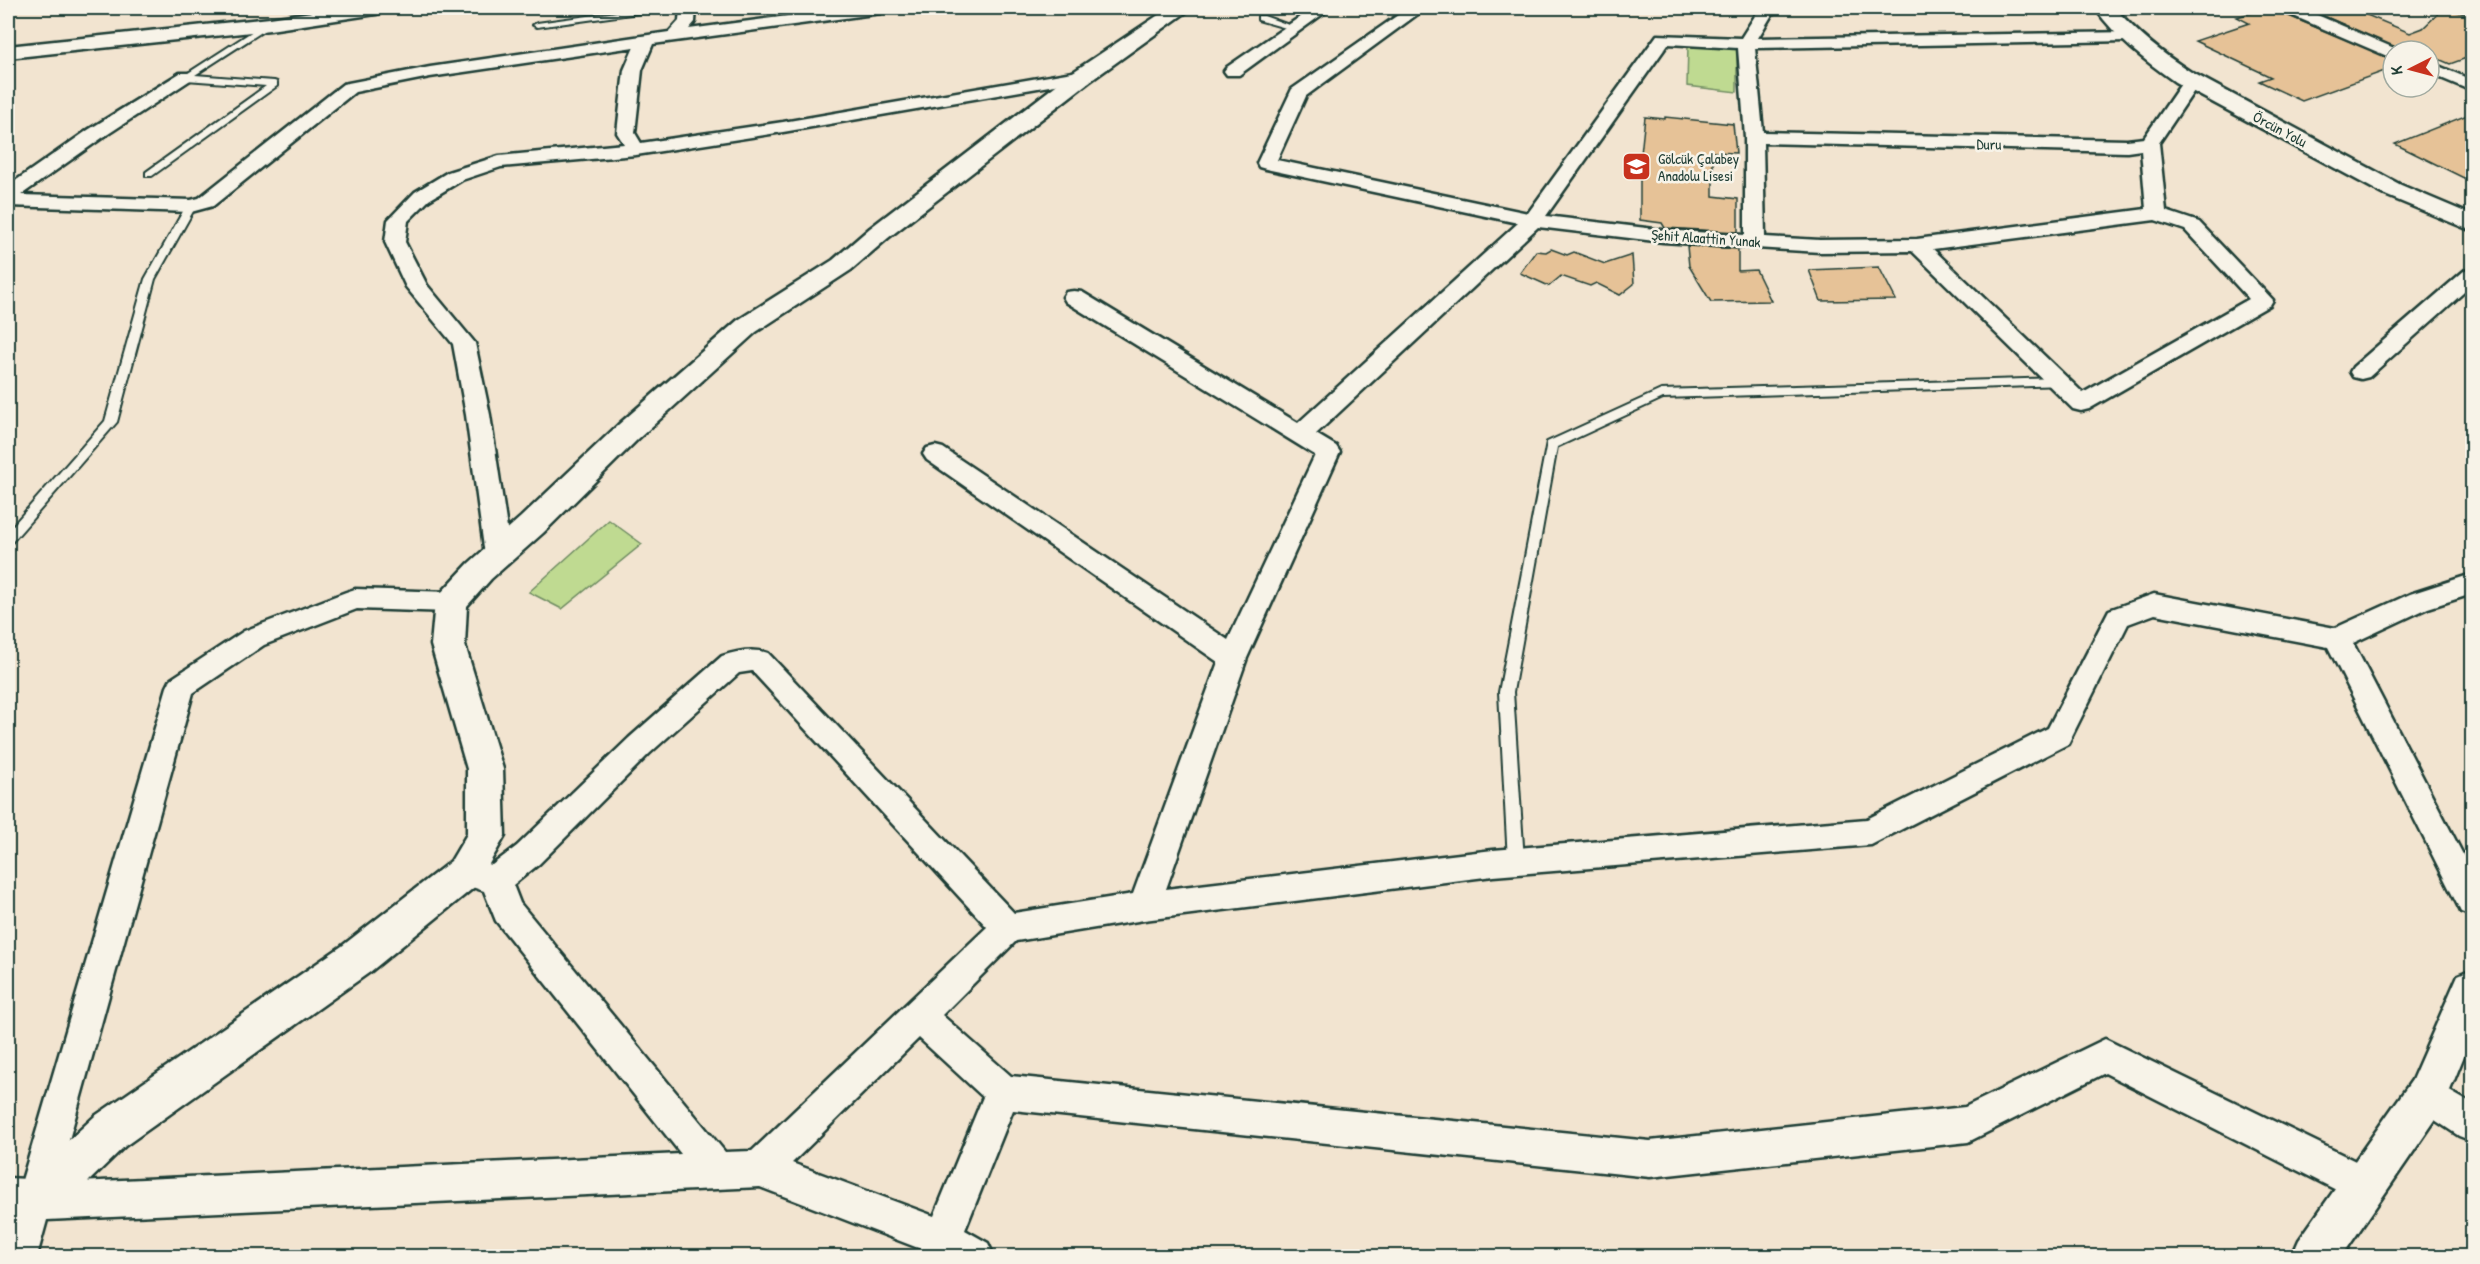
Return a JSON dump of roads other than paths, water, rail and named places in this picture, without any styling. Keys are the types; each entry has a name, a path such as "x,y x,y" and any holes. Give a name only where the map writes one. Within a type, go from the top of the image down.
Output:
{"street":[{"path":"8,52 270,24 376,8"},
{"path":"675,35 687,22 688,8"},
{"path":"8,200 191,206 206,202 350,88 430,72 675,35 751,27 881,8"},
{"path":"21,1201 110,1131 356,959 464,873 486,836 485,769 448,645 451,602 628,432 747,326 842,265 879,233 1084,75 1182,8"},
{"path":"1233,71 1323,8"},
{"name":"Şehit Alaattin Yunak","path":"1418,8 1298,93 1266,163 1533,220 1663,236 1820,246 1917,245 2157,214"},
{"path":"1755,242 1754,137 1746,43 1768,8"},
{"name":"Örcün Yolu","path":"2105,8 2128,36 2150,55 2191,82 2393,190 2472,224"},
{"path":"2288,8 2381,47"},
{"name":"Örcün Yolu","path":"2155,32 2179,59 2200,74 2457,205 2472,215"},
{"path":"1300,435 1533,220 1663,39 1746,43 2128,36"},
{"path":"636,149 626,133 631,105 631,71 636,54 647,40"},
{"path":"2441,72 2472,86"},
{"path":"498,555 478,415 464,343 417,287 395,242 398,220 422,196 455,176 499,162 564,153 636,149 783,127 1084,75"},
{"path":"8,195 94,134 186,77"},
{"path":"1917,245 2081,404 2262,300 2192,226 2157,214 2150,143 2191,82"},
{"name":"Duru","path":"1754,137 2127,146 2150,143"},
{"path":"2361,372 2472,274"},
{"path":"1074,297 1328,452 1233,658 1144,906"},
{"path":"935,454 1233,658"},
{"path":"760,1169 1008,928 1144,906 1516,861 1871,832 2058,736 2118,617 2154,604 2337,639 2419,602 2472,584"},
{"path":"18,1257 21,1201 181,687 254,638 355,600 451,602"},
{"path":"2337,639 2472,902"},
{"path":"496,880 528,855 639,746 732,663 758,660 1008,928"},
{"path":"464,873 496,880"},
{"path":"496,880 507,911 718,1172"},
{"path":"2315,1257 2427,1095 2472,988"},
{"path":"918,1015 1003,1092 1650,1158 1968,1124 2105,1055 2364,1185"},
{"path":"943,1238 1003,1092"},
{"path":"2427,1095 2472,1124"},
{"path":"21,1201 760,1169 943,1238 975,1257"}],"lane":[{"path":"537,25 660,8"},
{"path":"1261,18 1293,28"},
{"path":"186,77 270,24"},
{"path":"149,174 274,84 186,77"},
{"path":"8,539 111,422 150,279 191,206"},
{"path":"1516,861 1506,692 1551,445 1660,394 2060,382"}],"place":[{"name":"Gölcük Çalabey Anadolu Lisesi","path":"1637,167"}]}
